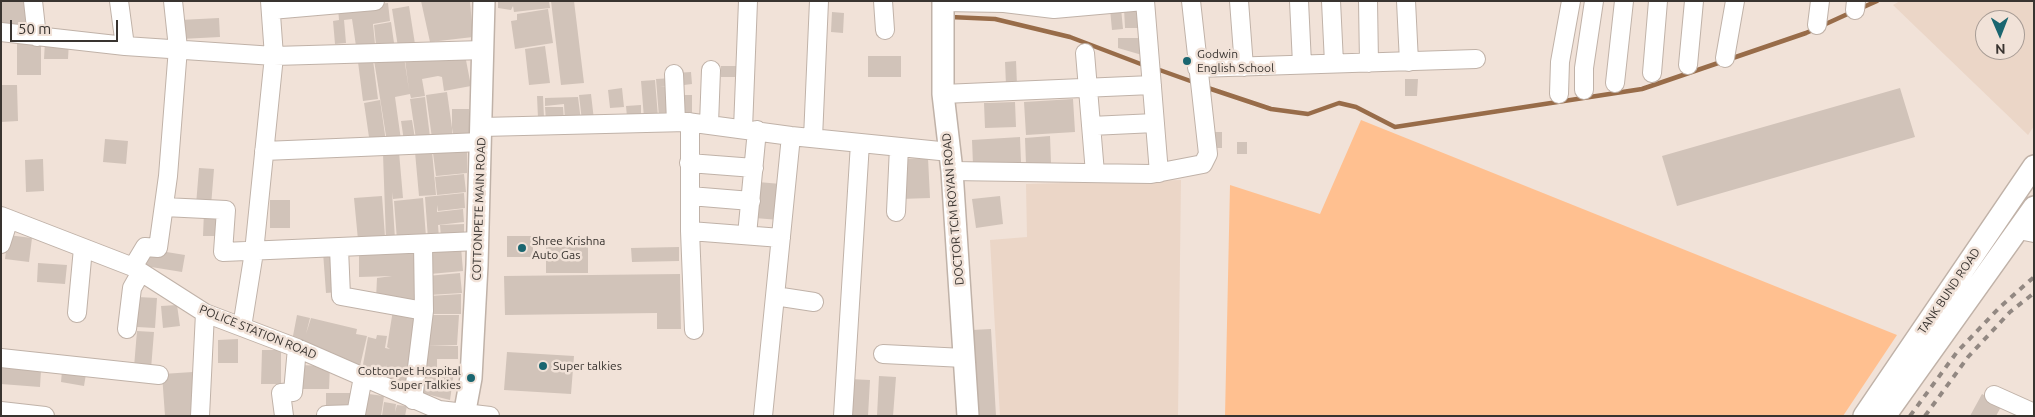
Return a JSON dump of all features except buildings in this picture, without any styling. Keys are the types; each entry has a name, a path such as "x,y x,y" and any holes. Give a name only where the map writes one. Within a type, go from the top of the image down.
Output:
{"main road":[{"name":"COTTONPETE MAIN ROAD","path":"464,415 471,378 478,241 484,1"},
{"name":"DOCTOR TCM ROYAN ROAD","path":"943,2 943,94 951,161 968,416"},
{"name":"TANK BUND ROAD","path":"1864,416 2034,166"},
{"name":"TANK BUND ROAD","path":"1885,416 2026,232 2034,207"}],"street":[{"path":"33,1 37,37"},
{"path":"119,1 125,46"},
{"path":"127,329 132,288 137,270 145,247 158,248 164,207 178,48 173,1"},
{"path":"242,327 254,252 274,56 271,6 376,1"},
{"path":"748,1 750,129 754,168 748,235"},
{"path":"813,138 819,1"},
{"path":"883,1 885,30"},
{"path":"943,2 1004,3 1054,9 1144,1 1159,173"},
{"path":"264,151 683,122 899,147 951,161 1095,173 1159,173 1203,164 1208,154 1191,1"},
{"path":"1239,1 1244,67"},
{"path":"1299,1 1302,64"},
{"path":"1331,1 1334,63"},
{"path":"1368,1 1369,62"},
{"path":"1406,1 1409,62"},
{"path":"1559,94 1560,62 1571,1"},
{"path":"1584,90 1584,68 1594,1"},
{"path":"1615,83 1624,1"},
{"path":"1652,74 1658,1"},
{"path":"1688,66 1694,1"},
{"path":"1725,58 1735,1"},
{"path":"1817,25 1820,1"},
{"path":"1,32 125,46 178,48 274,56 484,50"},
{"path":"1085,53 1095,173"},
{"path":"1199,78 1244,67 1476,59"},
{"path":"709,124 710,70"},
{"path":"943,94 1087,88 1151,73"},
{"path":"674,74 689,163 694,330"},
{"path":"1091,126 1155,123"},
{"path":"763,416 792,136"},
{"path":"843,416 860,143"},
{"path":"896,212 899,147"},
{"path":"689,163 754,168"},
{"path":"690,196 751,201"},
{"path":"164,207 226,210 223,252 478,241"},
{"path":"1,244 5,217"},
{"name":"POLICE STATION ROAD","path":"5,217 137,270 205,313 297,348 413,400 440,410 464,415 490,416"},
{"path":"690,230 781,238"},
{"path":"413,400 424,311 423,244"},
{"path":"77,313 83,248"},
{"path":"339,248 341,296 424,311"},
{"path":"775,296 814,302"},
{"path":"200,416 205,313"},
{"path":"284,416 281,393 293,392 297,348"},
{"path":"883,354 964,358"},
{"path":"1,358 159,375"},
{"path":"326,416 356,414 363,377"},
{"path":"1994,395 2034,413"},
{"path":"1,411 45,416"}],"shaded area":[{"path":"1900,1 2034,1 2034,126 2028,135 1893,5"},
{"path":"1361,120 1897,335 1843,416 1225,416 1230,185 1320,214"},
{"path":"1181,180 1178,416 1000,416 990,240 1027,237 1026,184"}],"waterway":[{"path":"1859,9 1877,1"},
{"path":"1205,87 1271,109 1308,114 1339,103 1356,107 1395,127 1642,89 1806,33 1852,12"},
{"path":"950,17 995,19 1070,37 1146,66"},
{"path":"1154,68 1196,83"}],"railway":[{"path":"1910,416 1957,352 2000,307 2034,277"},
{"path":"1925,416 1968,357 2010,312 2034,293"}],"place":[{"name":"Godwin English School","path":"1187,61"},
{"name":"Shree Krishna Auto Gas","path":"522,248"},
{"name":"Super talkies","path":"543,366"},
{"name":"Cottonpet Hospital Super Talkies","path":"471,378"}]}
